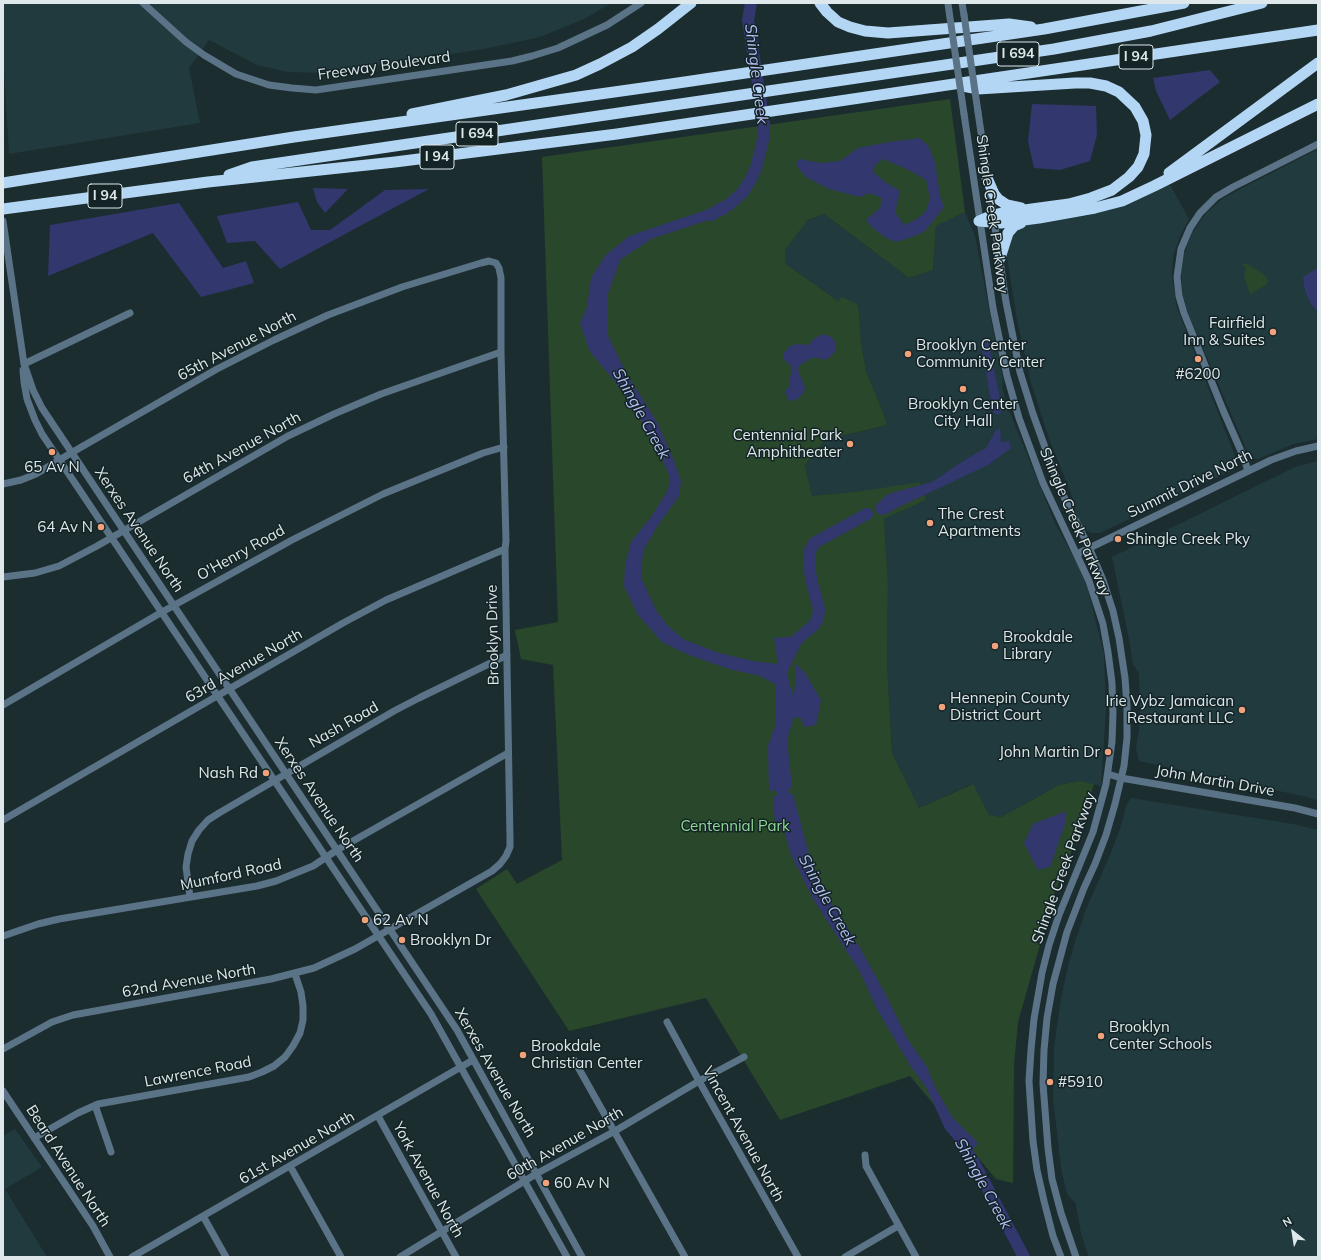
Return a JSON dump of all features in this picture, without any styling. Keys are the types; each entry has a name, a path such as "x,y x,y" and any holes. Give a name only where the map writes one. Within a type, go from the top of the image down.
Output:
{"highway":[{"path":"294,137 489,99 568,77 600,64 632,47 692,3"},
{"path":"820,3 838,22 850,28 870,32 888,33 1009,24 1044,29"},
{"name":"I 94","path":"3,183 294,137 1044,29 1184,3"},
{"name":"I 694","path":"208,182 252,167 1020,54 1107,39 1192,21 1262,3"},
{"name":"I 94","path":"3,209 208,182 395,162 624,133 1318,30"},
{"path":"1122,201 1176,168 1318,63"},
{"path":"955,84 978,89 1090,83 1112,88 1126,97 1136,107 1145,127 1146,141 1144,154 1138,168 1134,173 1119,186 1074,203 1024,209 1007,205 994,194 987,178"},
{"path":"993,219 1001,223 1039,218 1095,208 1122,201 1318,104"},
{"path":"979,221 1047,207"},
{"path":"1000,258 1005,239 1010,229 1023,222 1039,218"}],"street":[{"name":"Freeway Boulevard","path":"143,3 186,42 204,55 236,74 269,84 316,90 512,61 532,56 558,48 607,25 641,3"},
{"name":"Shingle Creek Parkway","path":"962,3 1012,340 1033,414 1063,495 1089,547 1103,580 1122,650 1127,710 1127,738 1124,766 1106,835 1067,932 1053,984 1047,1018 1043,1084 1048,1148 1052,1179 1061,1213 1076,1257"},
{"name":"Shingle Creek Parkway","path":"948,4 979,221 999,342 1007,376 1019,418 1043,483 1089,581 1098,609 1108,652 1112,682 1114,713 1108,774 1093,832 1059,915 1049,945 1034,1019 1029,1080 1033,1141 1037,1170 1044,1201 1053,1236 1061,1257"},
{"path":"1248,471 1184,313 1179,296 1177,277 1181,249 1190,228 1200,213 1216,197 1318,144"},
{"name":"Xerxes Avenue North","path":"3,221 24,364 24,382 30,407 42,434 432,1014 567,1257"},
{"name":"65th Avenue North","path":"3,484 21,480 51,467 71,453 217,369 307,324 402,287 481,263 489,261 496,263"},
{"name":"Brooklyn Drive","path":"378,935 492,870 500,864 510,847 504,549 506,541 501,352 501,278 499,268 496,263"},
{"path":"24,364 130,313"},
{"name":"64th Avenue North","path":"3,577 35,573 74,559 111,536 288,436 381,394 501,352"},
{"name":"Xerxes Avenue North","path":"24,364 37,399 71,453 446,1013 474,1060 582,1257"},
{"name":"Summit Drive North","path":"1077,554 1285,454 1318,446"},
{"name":"O'Henry Road","path":"3,705 162,612 292,540 383,494 476,456 504,447"},
{"name":"63rd Avenue North","path":"3,820 343,623 386,600 504,549"},
{"name":"Nash Road","path":"190,897 186,866 188,854 192,841 208,820 286,773 418,698 507,655"},
{"name":"Mumford Road","path":"3,936 18,930 52,921 257,886 276,881 313,866 337,850 508,753"},
{"name":"John Martin Drive","path":"1108,774 1121,778 1295,808 1318,814"},
{"name":"62nd Avenue North","path":"3,1050 52,1022 73,1015 271,980 295,974 335,959 378,935"},
{"name":"Lawrence Road","path":"34,1138 95,1105 109,1101 249,1077 274,1066 285,1057 293,1046 300,1033 303,1020 302,999 295,974"},
{"name":"Vincent Avenue North","path":"667,1022 698,1081 798,1257"},
{"name":"60th Avenue North","path":"400,1257 536,1174 615,1131 698,1081 744,1057"},
{"name":"61st Avenue North","path":"132,1257 378,1116 461,1066 474,1060"},
{"path":"574,1060 685,1257"},
{"name":"Beard Avenue North","path":"3,1091 93,1226 110,1257"},
{"path":"95,1105 111,1152"},
{"name":"York Avenue North","path":"378,1116 456,1257"},
{"path":"865,1155 866,1166 916,1257"},
{"path":"290,1166 341,1257"},
{"path":"203,1216 226,1257"},
{"path":"846,1257 898,1226"}],"shaded area":[{"path":"3,3 611,3 584,19 540,37 484,49 325,73 288,72 257,65 209,40 189,68 200,123 9,154 3,55"},
{"path":"1318,149 1318,439 1293,444 1258,459 1254,459 1249,456 1190,318 1183,297 1181,274 1184,254 1192,233 1206,213 1225,197"},
{"path":"1169,183 1189,219 1181,234 1173,256 1172,278 1177,308 1237,461 1237,466 1235,469 1100,533 1091,533 1085,530 1081,525 1075,511 1071,493 1049,439 1031,383 1017,320 1005,245 1012,231 1032,222 1086,216 1120,207"},
{"path":"965,212 975,236 1003,381 1002,388 1010,413 1055,523 1085,578 1104,654 1106,709 1101,786 1079,781 1059,785 1001,817 989,815 972,784 919,808 892,753 887,663 888,584 884,519 926,500 862,491 812,496 805,465 825,440 887,425 866,371 861,342 859,314 786,264 785,250 808,220 824,214 909,278 933,270 936,226"},
{"path":"1318,461 1318,801 1307,797 1139,761 1136,748 1140,723 1139,673 1133,665 1112,557 1295,467"},
{"path":"1131,798 1293,824 1318,830 1318,1257 1089,1257 1081,1234 1076,1204 1067,1194 1061,1168 1053,1097 1054,1048 1061,998 1076,939 1086,909 1121,826 1126,806"},
{"path":"15,1129 42,1167 5,1189 47,1257 3,1257 3,1136"}],"green space":[{"name":"Centennial Park","path":"950,99 965,212 936,226 933,270 909,278 824,214 808,220 785,250 786,264 838,301 842,297 857,304 866,371 887,425 825,440 805,465 812,496 862,491 920,482 926,500 884,519 888,584 887,663 892,753 919,808 973,784 989,815 1001,817 1059,785 1079,781 1094,784 1080,830 1055,892 1018,1022 1014,1065 1013,1183 996,1179 910,1076 780,1120 706,998 569,1031 476,889 507,869 517,884 562,860 553,665 521,659 515,630 558,622 542,157"},
{"path":"1245,263 1265,275 1268,282 1266,285 1250,294 1244,277 1246,268 1242,265"}],"water":[{"path":"1210,70 1220,82 1170,120 1156,91 1153,78"},
{"path":"1032,104 1096,106 1097,135 1090,161 1060,170 1034,168 1028,141"},
{"path":"920,138 929,147 935,163 940,196 944,207 925,231 896,242 886,238 873,228 866,220 880,208 882,198 869,193 860,197 829,189 806,177 796,165 799,159 821,163 840,161 858,148","holes":["883,159 909,170 926,180 930,198 926,211 917,219 904,225 895,212 900,191 885,182 873,172 875,165"]},
{"path":"313,188 348,189 325,213 317,202"},
{"path":"429,189 280,269 255,241 227,243 217,216 298,202 311,230 330,230 385,190"},
{"path":"721,202 727,214 651,239 620,260 608,294 608,336 625,371 657,422 681,481 679,496 658,525 643,551 641,578 656,610 668,626 683,639 719,653 753,661 778,664 774,638 805,636 787,673 793,696 796,682 796,664 805,673 821,700 816,725 804,727 801,718 794,717 787,739 792,788 769,791 768,746 775,726 775,684 760,676 729,669 689,655 662,642 638,615 624,586 625,566 631,542 651,517 668,490 670,478 656,443 645,428 632,403 589,350 580,323 587,307 591,278 605,256 629,236 706,210"},
{"path":"179,203 223,268 246,261 254,283 201,297 153,233 48,276 50,225"},
{"path":"1318,268 1318,312 1311,304 1305,291 1303,277"},
{"path":"824,334 834,340 836,350 825,360 811,358 800,365 798,368 805,387 804,392 798,399 789,401 785,391 790,386 789,378 792,373 791,366 783,359 784,353 790,346 798,344 808,345 815,338"},
{"path":"985,337 988,341 1001,403 1001,412 998,415 993,412 981,345"},
{"path":"1000,429 1001,442 1009,441 1011,448 988,465 886,514 880,515 875,510 875,506 888,494 932,482 986,448 996,430"},
{"path":"793,794 812,866 825,893 860,948 886,995 908,1040 927,1067 935,1087 952,1117 978,1143 968,1156 945,1129 926,1087 911,1067 877,1009 860,972 813,899 791,855 784,830 775,825 773,796"},
{"path":"1066,811 1066,821 1050,867 1038,870 1024,843 1033,824"}],"waterway":[{"name":"Shingle Creek","path":"711,215 730,204 743,192 756,168 764,136 764,123 748,20 751,3"},
{"path":"789,646 814,625 818,618 819,609 809,566 810,551 814,543 867,514"},
{"name":"Shingle Creek","path":"779,774 788,810"},
{"name":"Shingle Creek","path":"961,1143 973,1161 1024,1257"}],"place":[{"name":"Fairfield Inn & Suites","path":"1273,332"},
{"name":"Brooklyn Center Community Center","path":"908,354"},
{"name":"#6200","path":"1198,359"},
{"name":"Brooklyn Center City Hall","path":"963,389"},
{"name":"Centennial Park Amphitheater","path":"850,444"},
{"name":"65 Av N","path":"52,452"},
{"name":"The Crest Apartments","path":"930,523"},
{"name":"64 Av N","path":"101,527"},
{"name":"Shingle Creek Pky","path":"1118,539"},
{"name":"Brookdale Library","path":"995,646"},
{"name":"Hennepin County District Court","path":"942,707"},
{"name":"Irie Vybz Jamaican Restaurant LLC","path":"1242,710"},
{"name":"John Martin Dr","path":"1108,752"},
{"name":"Nash Rd","path":"266,773"},
{"name":"62 Av N","path":"365,920"},
{"name":"Brooklyn Dr","path":"402,940"},
{"name":"Brooklyn Center Schools","path":"1101,1036"},
{"name":"Brookdale Christian Center","path":"523,1055"},
{"name":"#5910","path":"1050,1082"},
{"name":"60 Av N","path":"546,1183"}]}
